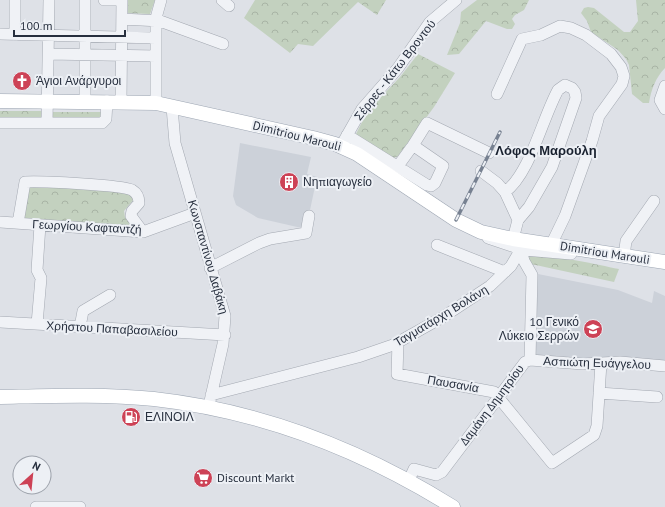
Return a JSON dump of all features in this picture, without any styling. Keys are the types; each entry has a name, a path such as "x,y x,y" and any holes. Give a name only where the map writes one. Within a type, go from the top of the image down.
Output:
{"main road":[{"name":"Dimitriou Marouli","path":"0,101 156,103 313,138 344,141 370,161 456,220 481,232 517,244 551,245 665,262"},
{"path":"0,397 116,396 172,401 210,401 264,421 318,438 350,451 409,480 453,507"}],"street":[{"path":"15,0 15,35"},
{"path":"47,123 49,0"},
{"path":"85,0 85,102"},
{"path":"0,123 103,123 114,102 121,56 122,18 122,0 104,0"},
{"path":"156,103 156,20 161,0"},
{"name":"Σέρρες - Κάτω Βροντού","path":"344,141 362,109 398,68 430,22 456,0"},
{"path":"122,18 156,20 223,44"},
{"path":"497,94 522,39 541,35 560,26 575,29 597,43 611,54 623,70 623,82 599,116 581,172 559,229 551,245"},
{"path":"0,34 156,38"},
{"path":"49,54 156,56"},
{"path":"504,192 512,186 523,171 558,90 564,85 572,88 576,92 576,98 552,167 529,207 518,220"},
{"path":"665,86 660,99 665,110"},
{"name":"Κωνσταντίνου Δαβάκη","path":"172,107 175,143 210,268 225,315 225,335 210,401"},
{"path":"398,166 427,123 489,154"},
{"path":"344,141 398,166 431,186 435,183 443,165 416,146 412,147"},
{"path":"480,171 497,183 516,213 518,220 517,244 570,254 580,253 586,250"},
{"path":"18,223 25,182 108,186 127,188 136,193 139,203 132,211 131,216 143,232"},
{"path":"624,256 626,241 654,201"},
{"name":"Γεωργίου Καφταντζή","path":"0,222 143,232 195,213"},
{"path":"210,268 259,243 270,239 306,233 309,216"},
{"path":"37,324 40,278 37,270 40,225"},
{"name":"Ταγματάρχη Βολάνη","path":"210,401 373,352 398,342 477,295 505,272 517,244"},
{"name":"Δαμάνη Δημητρίου","path":"409,480 414,469 436,475 442,472 525,362 530,360 532,275 517,244"},
{"path":"437,245 505,272"},
{"path":"80,327 83,311 110,295"},
{"name":"Χρήστου Παπαβασιλείου","path":"0,322 225,335"},
{"name":"Παυσανία","path":"398,342 398,374 491,391 499,397 552,463 594,435 598,394"},
{"name":"Ασπιώτη Ευάγγελου","path":"530,360 578,364 620,362 665,366"},
{"path":"600,363 598,394 657,397"},
{"path":"36,507 80,506"}],"shaded area":[{"path":"240,143 311,157 307,174 317,177 306,229 258,218 236,205 233,196"},
{"name":"1ο Γενικό Λύκειο Σερρών","path":"538,274 618,290 652,303 654,291 665,296 665,362 611,357 608,360 535,355"}],"green space":[{"path":"127,0 155,0 150,14 126,13"},
{"path":"255,0 386,0 377,15 358,2 313,46 298,44 290,53 244,18"},
{"path":"477,0 529,0 524,10 515,15 512,19 515,24 512,29 507,29 486,21 459,54 447,55 460,23 461,12"},
{"path":"636,0 665,0 665,68 654,84 649,103 643,103 632,94 629,65 626,59 618,50 591,32 587,21 581,13 584,8 594,8 624,32 630,32 638,21"},
{"path":"418,54 455,73 434,107 398,156 392,159 355,136 367,112 400,77"},
{"path":"0,111 43,111 41,119 0,119"},
{"path":"50,112 103,112 102,118 52,120"},
{"path":"26,184 114,189 130,194 134,199 124,211 125,217 131,224 128,226 21,219"},
{"path":"532,256 564,258 619,269 614,282 531,264 528,258"}],"railway":[{"path":"456,220 500,132"}],"place":[{"name":"Άγιοι Ανάργυροι","path":"22,81"},
{"name":"Νηπιαγωγείο","path":"289,182"},
{"name":"1ο Γενικό Λύκειο Σερρών","path":"593,329"},
{"name":"ΕΛΙΝΟΙΛ","path":"131,417"},
{"name":"Discount Markt","path":"203,478"}],"district":[{"name":"Λόφος Μαρούλη","path":"546,150"}]}
